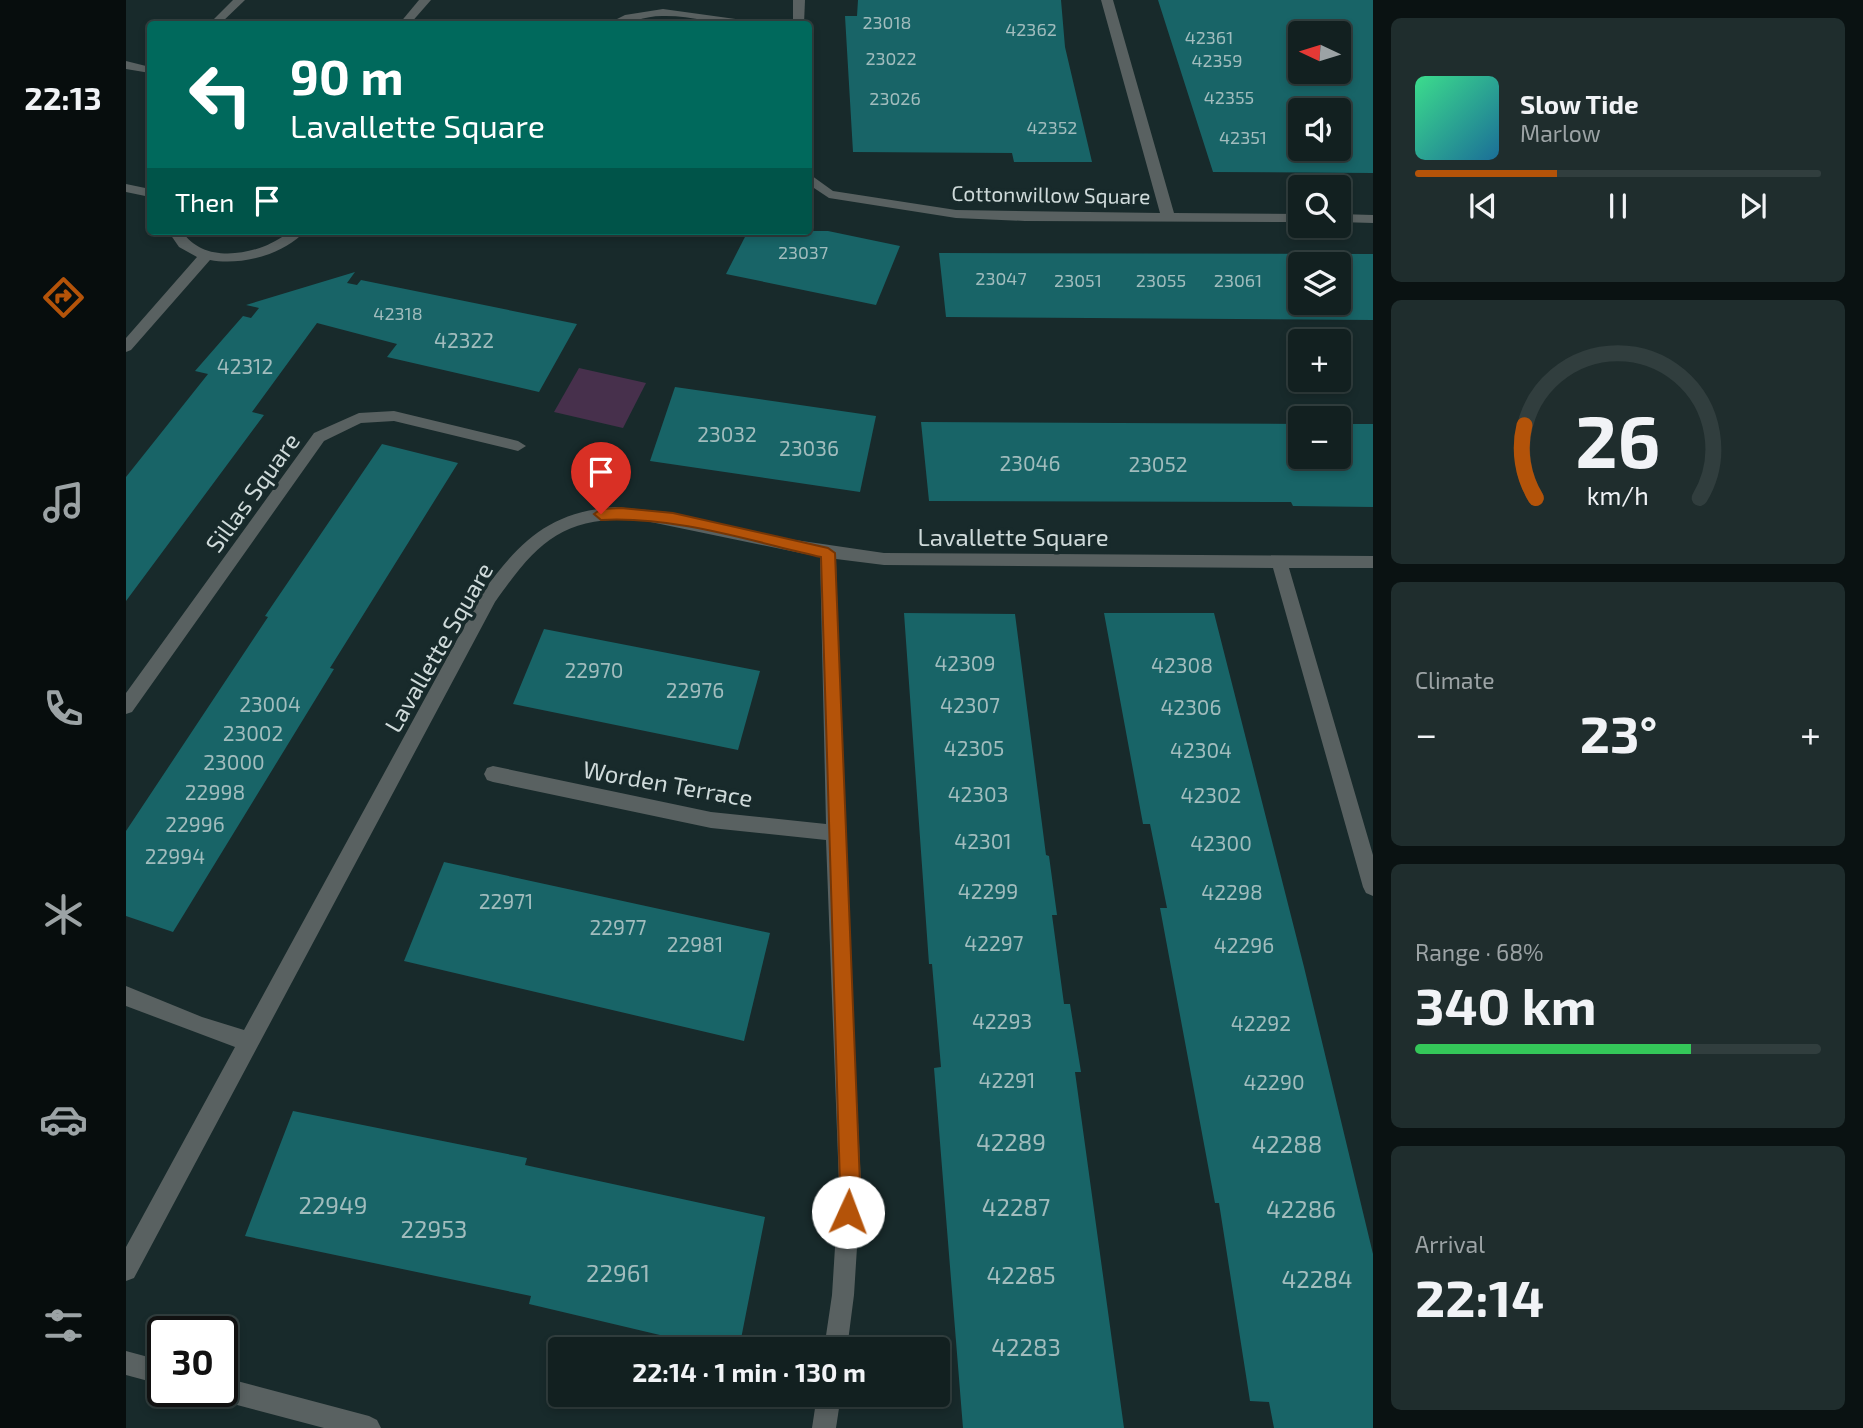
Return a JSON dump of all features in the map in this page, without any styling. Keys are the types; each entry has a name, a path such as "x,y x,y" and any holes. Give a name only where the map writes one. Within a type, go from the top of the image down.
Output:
{"street":[{"path":"217,21 239,0"},
{"path":"407,21 425,0"},
{"path":"799,0 799,21"},
{"path":"1107,0 1168,218"},
{"path":"619,21 647,12 724,21"},
{"path":"126,65 147,69"},
{"name":"Cottonwillow Square","path":"812,180 829,194 956,214 1025,217 1288,218"},
{"path":"126,188 147,192"},
{"path":"1351,218 1373,219"},
{"path":"176,235 189,249 206,256 228,258 253,255 277,247 293,235"},
{"path":"126,347 206,256"},
{"name":"Sillas Square","path":"126,707 319,437 359,418 394,416 518,446"},
{"name":"Lavallette Square","path":"126,1270 489,597 526,547 571,520 621,513 673,519 828,553 884,559 1373,562"},
{"path":"828,553 835,833 850,1184 843,1295 837,1337"},
{"path":"1279,562 1373,887"},
{"name":"Worden Terrace","path":"493,774 711,820 835,833"},
{"path":"126,996 202,1027 250,1042"},
{"path":"126,1363 147,1369"},
{"path":"238,1393 369,1428"},
{"path":"824,1428 827,1407"}],"shaded area":[{"path":"579,368 646,383 623,428 554,412"}],"building":[{"path":"858,0 1061,0 1065,47 1092,162 1014,162 1012,153 853,152 845,16 857,16"},
{"path":"1158,0 1373,0 1373,173 1213,172"},
{"path":"812,231 828,231 900,246 876,305 726,274 746,235 812,235"},
{"path":"939,253 1288,254 1288,315 1351,315 1351,254 1373,254 1373,320 946,317"},
{"path":"355,272 347,283 357,285 361,280 577,324 539,392 387,357 397,344 317,323 252,412 264,415 126,601 126,477 208,374 195,371 243,316 251,318 259,308 246,305"},
{"path":"675,387 876,416 860,492 650,461"},
{"path":"921,422 1288,424 1288,469 1351,469 1351,424 1373,424 1373,507 1293,506 1291,502 929,501"},
{"path":"382,444 458,463 330,668 334,669 173,932 126,916 126,831 268,617 265,616"},
{"path":"904,613 1015,614 1046,855 1049,856 1057,915 1052,915 1064,1004 1070,1004 1081,1072 1075,1072 1124,1428 963,1428 934,1068 941,1067 932,964 929,964"},
{"path":"1104,613 1214,613 1304,967 1373,1254 1373,1428 1274,1428 1269,1402 1250,1401 1219,1203 1215,1203 1160,908 1167,908 1150,824 1143,824"},
{"path":"544,629 760,671 738,750 513,704"},
{"path":"444,862 770,933 744,1041 404,961"},
{"path":"293,1111 527,1158 525,1165 765,1217 741,1337 668,1337 529,1304 531,1296 245,1236"}],"route":[{"path":"601,514 621,513 673,519 828,553 835,833 850,1184 848,1212"}]}
